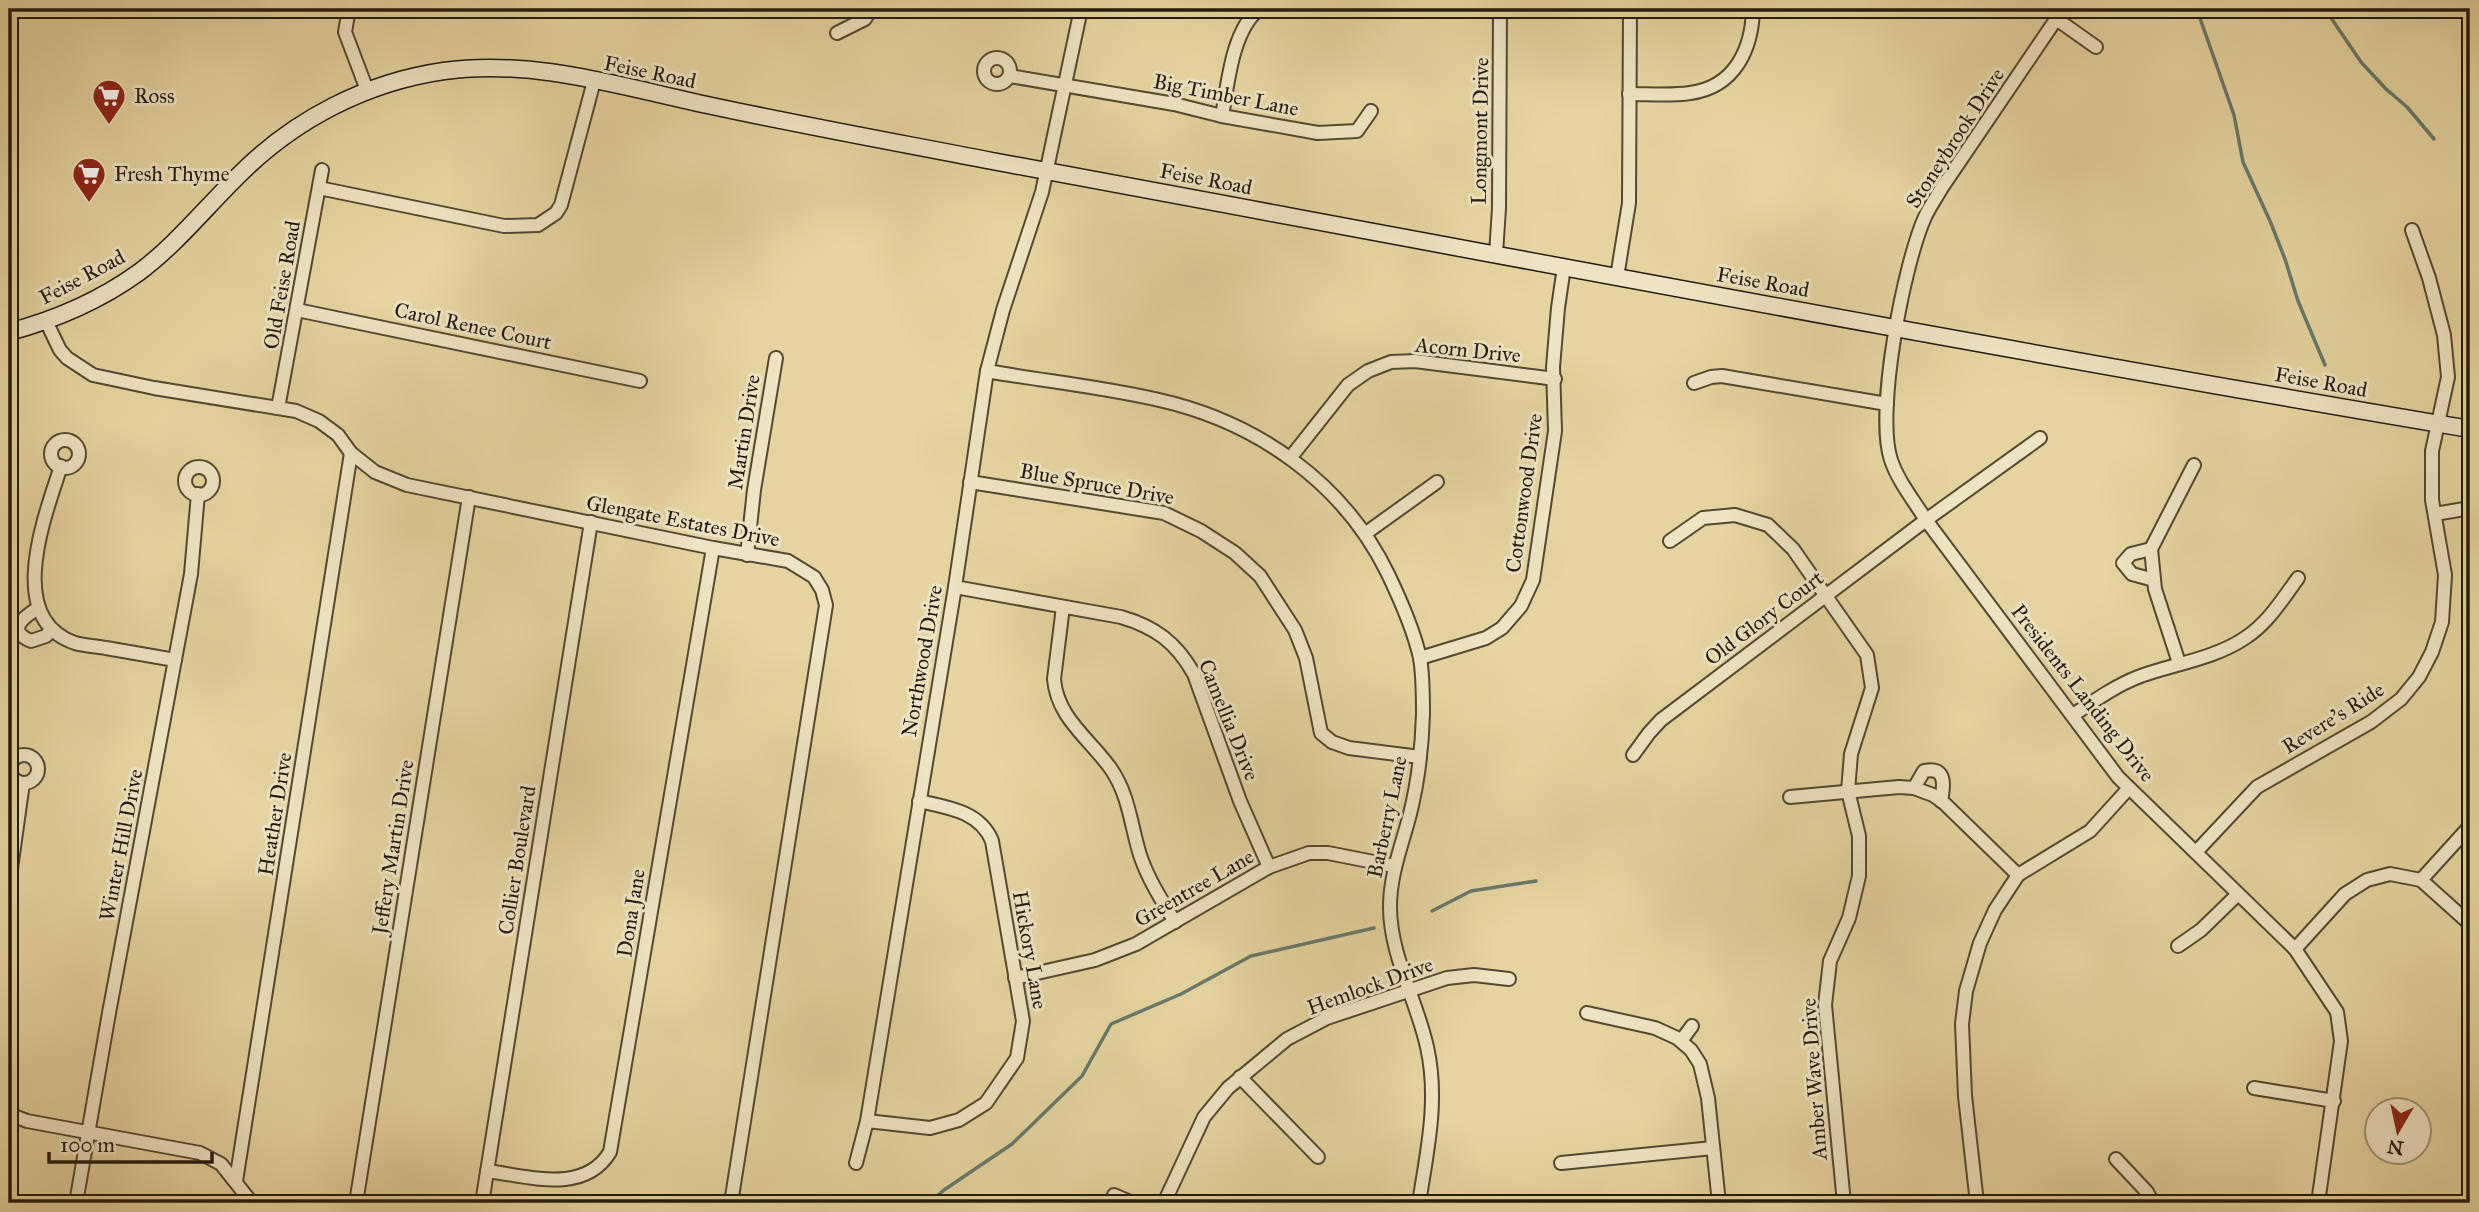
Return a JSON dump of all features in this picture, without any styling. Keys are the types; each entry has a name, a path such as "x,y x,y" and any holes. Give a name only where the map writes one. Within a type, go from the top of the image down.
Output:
{"main road":[{"name":"Feise Road","path":"9,332 46,321 95,299 135,275 175,241 243,170 269,147 313,117 367,90 400,80 470,68 522,70 594,81 797,124 1617,277 2470,429"}],"street":[{"path":"349,9 345,32 367,90"},
{"path":"837,33 865,19 871,9"},
{"name":"Northwood Drive","path":"856,1163 867,1121 955,587 987,371 1003,310 1042,192 1081,9"},
{"path":"1222,116 1232,61 1246,21 1259,9"},
{"name":"Longmont Drive","path":"1496,254 1499,208 1500,9"},
{"path":"1617,277 1629,203 1630,9"},
{"path":"1629,94 1691,93 1714,85 1730,75 1750,42 1753,9"},
{"name":"Stoneybrook Drive","path":"1897,328 1906,276 1925,218 1941,189 2059,13 2096,47"},
{"name":"Big Timber Lane","path":"1010,76 1174,104 1222,116 1318,133 1357,131 1371,111"},
{"path":"319,188 505,226 538,225 556,213 564,196 594,81"},
{"name":"Old Feise Road","path":"278,408 322,170"},
{"name":"Revere's Ride","path":"2196,852 2257,787 2371,722 2401,699 2419,677 2432,652 2442,622 2445,575 2432,500 2431,451 2448,377 2444,335 2429,278 2412,230"},
{"name":"Cottonwood Drive","path":"1420,658 1486,638 1503,628 1521,606 1533,580 1555,430 1553,367 1564,267"},
{"name":"Carol Renee Court","path":"298,310 640,381"},
{"name":"Glengate Estates Drive","path":"46,321 60,350 67,358 93,375 154,388 296,411 319,421 338,435 351,453 374,472 407,485 747,555 788,561 809,573 819,585 826,605 731,1203"},
{"name":"Presidents Landing Drive","path":"1897,328 1887,404 1887,443 1891,461 1926,520 2129,788 2295,949 2337,1012 2341,1041 2318,1203"},
{"name":"Martin Drive","path":"747,555 754,490 776,358"},
{"name":"Acorn Drive","path":"1291,457 1348,384 1368,371 1391,362 1415,361 1555,379"},
{"name":"Barberry Lane","path":"987,371 1159,400 1190,409 1246,432 1291,457 1328,490 1366,533 1398,594 1420,658 1423,712 1420,757 1410,813 1394,866 1390,906 1392,929 1427,1046 1433,1087 1429,1147 1419,1203"},
{"path":"1693,383 1722,376 1887,404"},
{"name":"Old Glory Court","path":"1633,755 1661,720 1926,520 2040,438"},
{"name":"Heather Drive","path":"238,1203 351,453"},
{"path":"2179,663 2154,580 2151,549 2193,465"},
{"path":"61,466 47,512 33,580 38,608 52,629 75,643 175,660"},
{"name":"Blue Spruce Drive","path":"970,482 1164,513 1200,531 1235,553 1260,576 1295,630 1306,658 1321,733 1332,742 1349,748 1420,757"},
{"path":"1366,533 1437,482"},
{"name":"Winter Hill Drive","path":"76,1203 191,574 198,494"},
{"name":"Jeffery Martin Drive","path":"356,1203 469,497"},
{"path":"2435,514 2470,508"},
{"name":"Amber Wave Drive","path":"1670,541 1703,519 1735,515 1760,521 1779,533 1793,549 1867,654 1872,688 1851,754 1849,791 1859,836 1859,876 1849,918 1830,961 1825,1005 1844,1203"},
{"name":"Collier Boulevard","path":"482,1203 591,522"},
{"name":"Dona Jane","path":"487,1171 568,1181 582,1177 598,1167 610,1152 713,548"},
{"path":"2151,549 2131,554 2123,563 2132,574 2154,580"},
{"path":"2073,715 2117,686 2221,651 2244,639 2273,613 2298,578"},
{"name":"Camellia Drive","path":"955,587 1121,617 1146,624 1165,638 1188,662 1194,674 1240,801 1269,867"},
{"path":"1063,607 1054,679 1055,691 1073,725 1111,769 1121,788 1129,807 1140,855 1175,922"},
{"path":"38,608 20,620 18,626 23,638 31,641 46,636 52,629"},
{"path":"1914,788 1924,771 1939,773 1944,782 1941,801"},
{"path":"9,883 23,783"},
{"path":"1790,797 1914,788 1941,801 2018,875"},
{"path":"1977,1203 1965,1096 1963,1008 1980,943 1996,910 2018,875 2090,831 2129,788"},
{"name":"Hickory Lane","path":"867,1121 930,1128 959,1120 986,1103 1017,1058 1023,1021 992,841 988,831 960,810 919,801"},
{"path":"2421,880 2470,826"},
{"name":"Greentree Lane","path":"1015,978 1095,960 1136,944 1269,867 1309,853 1328,853 1394,866"},
{"path":"2295,949 2345,894 2367,880 2390,874 2421,880 2470,924"},
{"path":"2178,946 2202,930 2238,894"},
{"name":"Hemlock Drive","path":"1164,1203 1204,1117 1240,1077 1287,1039 1327,1018 1447,978 1474,975 1509,979"},
{"path":"1587,1013 1655,1028 1681,1041 1691,1050 1700,1064 1708,1098 1719,1203"},
{"path":"1681,1041 1692,1026"},
{"path":"1240,1077 1318,1157"},
{"path":"2254,1088 2333,1101"},
{"path":"9,1114 27,1121 200,1153 221,1164 252,1203"},
{"path":"1561,1163 1713,1148"},
{"path":"2116,1159 2147,1192 2153,1203"},
{"path":"1114,1195 1133,1203"}],"waterway":[{"path":"2198,9 2234,115 2243,162 2270,221 2298,301 2325,365"},
{"path":"2325,9 2361,62 2407,107 2434,139"},
{"path":"1432,911 1471,891 1536,881"},
{"path":"929,1203 1012,1144 1082,1076 1111,1024 1181,994 1251,956 1374,928"}],"place":[{"name":"Ross","path":"109,126"},
{"name":"Fresh Thyme","path":"89,204"}]}
